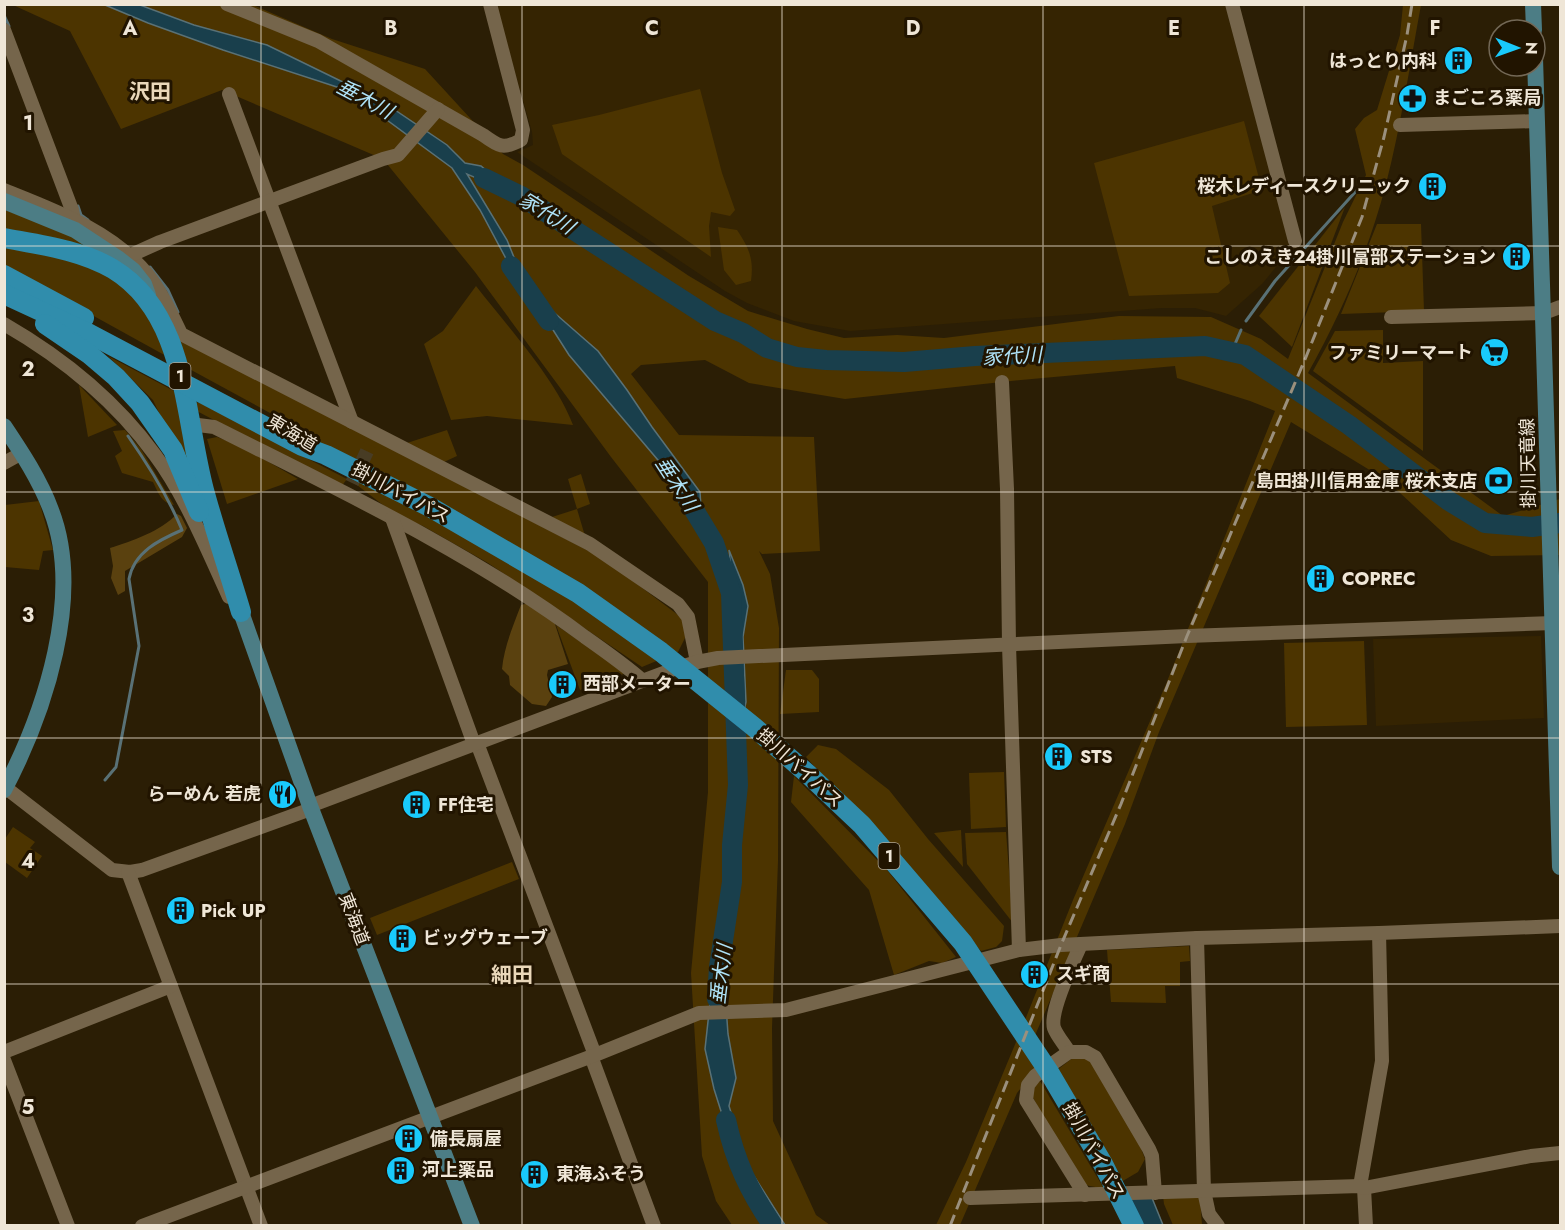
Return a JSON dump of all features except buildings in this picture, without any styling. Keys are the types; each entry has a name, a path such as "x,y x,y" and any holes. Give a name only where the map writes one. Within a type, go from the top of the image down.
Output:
{"highway":[{"name":"1","path":"4,238 92,259 114,270 137,288 153,307 165,329 183,388 204,489 241,612"},
{"name":"東海道","path":"4,275 302,446 326,454"},
{"name":"1","path":"4,295 89,354 116,377 140,403 173,450 241,612"},
{"name":"東海道","path":"4,295 169,369"},
{"name":"掛川バイパス","path":"326,454 430,507 578,593 661,652 754,727 862,825 963,943 1049,1072 1134,1226"}],"main road":[{"name":"掛川天竜線","path":"1536,78 1552,310 1555,500 1551,557 1557,621 1560,867"},
{"path":"4,201 75,230 119,259 134,270 144,284 153,307"},
{"path":"4,426 32,468 51,509 58,531 63,570 62,602 54,662 41,705 6,782"},
{"name":"東海道","path":"241,612 310,807 432,1117 472,1226"}],"street":[{"path":"227,4 318,41 498,146 511,145 521,140 523,130 490,4"},
{"path":"1232,4 1295,241"},
{"path":"4,30 74,220"},
{"path":"229,94 352,422"},
{"path":"129,256 160,242 398,155 438,109"},
{"path":"1400,125 1537,121"},
{"path":"4,190 74,220 102,236 129,256 157,287 181,334 352,422 372,439 590,544 665,594 678,604 688,617 697,662"},
{"path":"1391,316 1552,310"},
{"path":"4,324 61,360 86,380 113,406 156,456 176,488 252,642"},
{"path":"1002,382 1019,950"},
{"path":"190,424 214,427 350,489 392,518 494,574 566,622 643,681"},
{"path":"4,463 22,453"},
{"path":"392,518 654,1226"},
{"path":"6,782 112,870 128,872 142,870 643,681 697,662 718,658 1557,621"},
{"path":"128,872 261,1226"},
{"path":"142,1226 593,1056 699,1013 786,1010 1019,950 1081,944 1197,938 1560,926"},
{"path":"1366,1226 1362,1187 1382,1061 1379,933"},
{"path":"1197,938 1204,1191 1209,1214 1218,1226"},
{"path":"1070,1052 1054,1028 1054,1017 1059,998 1081,944"},
{"path":"4,1052 171,986"},
{"path":"1085,1195 1026,1101 1028,1085 1035,1076 1070,1052 1086,1052 1095,1056 1149,1149 1152,1156 1155,1192"},
{"path":"4,1060 68,1226"},
{"path":"970,1198 1362,1187 1531,1156 1560,1154"}],"shaded area":[{"path":"13,5 253,5 332,39 425,69 503,154 689,276 748,311 807,329 844,338 897,335 944,338 1119,316 1211,317 1261,339 1288,359 1343,222 1366,175 1355,129 1364,118 1377,110 1400,35 1403,5 1421,5 1396,139 1379,209 1353,281 1308,373 1503,516 1560,499 1560,555 1491,556 1451,540 1386,480 1291,422 1159,732 1125,824 1031,1045 1037,1068 1017,1093 960,1225 936,1225 966,1162 1073,900 1166,684 1275,411 1177,378 1175,366 845,399 749,383 705,360 641,365 631,374 679,435 814,437 820,551 762,554 759,551 770,574 779,628 778,861 772,1028 773,1121 816,1215 830,1225 732,1225 716,1201 702,1156 691,973 708,792 708,582 611,457 475,272 383,159 222,90 121,129 70,31"},
{"path":"496,5 1225,5 1291,249 1262,284 1226,316 1195,308 1162,308 850,331 794,321 747,303 725,291 517,152 533,145 532,132"},
{"path":"700,89 722,173 735,210 730,216 711,212 709,226 711,257 562,154 552,125"},
{"path":"1244,121 1262,190 1212,206 1230,283 1218,293 1129,296 1094,163"},
{"path":"1345,207 1292,347 1259,316"},
{"path":"5,210 68,232 88,248 5,230"},
{"path":"1377,224 1421,224 1424,311 1341,314"},
{"path":"718,227 737,230 741,236 751,260 751,281 736,285 724,270"},
{"path":"4,242 52,254 112,275 148,310 168,357 5,267"},
{"path":"476,286 543,371 573,425 487,416 451,420 424,344 443,331"},
{"path":"1383,330 1383,363 1423,361 1423,451 1313,371 1335,331"},
{"path":"179,336 604,559 682,618 687,634 678,652 642,667 488,563 423,526 396,515 353,482 328,449 303,431 182,365"},
{"path":"108,356 176,392 206,513 153,400"},
{"path":"79,385 117,425 88,437"},
{"path":"195,402 347,479 341,487 193,409"},
{"path":"125,430 141,449 174,505 163,499 153,482 122,473 115,456 122,451 113,431"},
{"path":"447,430 457,456 444,462 407,443"},
{"path":"217,437 243,447 298,479 227,504 207,439"},
{"path":"581,474 590,504 577,509 568,479"},
{"path":"39,501 53,550 43,551 39,570 5,567 5,505"},
{"path":"577,509 585,536 552,517"},
{"path":"177,514 181,516 187,528 182,537 125,571 125,591 118,595 111,578 113,566 110,548 155,530"},
{"path":"529,603 553,618 568,664 548,670 552,697 546,706 532,704 510,685 509,676 502,669 507,645 521,605"},
{"path":"556,625 626,673 580,690"},
{"path":"1541,636 1544,718 1376,726 1373,639"},
{"path":"1364,641 1367,725 1286,727 1284,643"},
{"path":"786,670 812,670 819,679 819,712 780,714"},
{"path":"818,745 836,749 889,790 928,839 1004,926 1002,941 996,947 981,951 806,757"},
{"path":"1004,772 1006,827 971,829 969,773"},
{"path":"794,776 887,870 956,957 942,963 929,961 894,975 869,890 791,802"},
{"path":"13,827 35,842 30,848 42,856 27,878 5,862 5,839"},
{"path":"961,830 963,867 934,833"},
{"path":"1006,832 1013,923 967,864 965,833"},
{"path":"512,862 519,879 377,935 370,918"},
{"path":"1189,946 1190,961 1180,962 1180,986 1165,986 1166,1003 1111,1002 1107,950"},
{"path":"1075,1056 1091,1059 1137,1138 1145,1159 1138,1172 1121,1182 1056,1071"},
{"path":"1040,1081 1103,1187 1089,1186 1078,1179 1031,1094 1033,1085"},
{"path":"1163,1196 1200,1196 1202,1225 1173,1225"}],"water":[{"path":"105,5 140,5 194,25 267,45 374,96 447,145 465,163 481,166 514,194 467,174 507,240 526,287 511,268 480,210 452,168 346,90 223,50"},
{"path":"534,300 550,309 598,351 700,492 702,523 689,508 674,479 569,355"},
{"path":"729,550 743,585 748,606 743,637 746,702 739,735 734,598"},
{"path":"723,964 728,1034 736,1078 729,1106 747,1165 785,1225 772,1225 754,1199 732,1146 714,1089 705,1049 711,994"},
{"path":"1125,1193 1150,1193 1163,1225 1141,1225"}],"waterway":[{"path":"4,15 9,26"},
{"name":"家代川","path":"484,178 521,196 715,321 743,333 767,348 797,357 826,360 904,362 975,356 1205,346 1245,355 1349,425 1449,501 1485,523 1532,527 1560,523"},
{"path":"1246,321 1275,281 1357,190"},
{"path":"78,206 81,215 88,220"},
{"name":"垂木川","path":"511,266 549,321"},
{"path":"150,267 168,290 178,312"},
{"path":"1232,351 1241,330"},
{"path":"105,780 116,767 139,646 129,579 136,561 142,554 165,538 182,530 158,481 128,436"},
{"name":"垂木川","path":"688,500 714,543 731,593 738,785 732,845 732,882 719,967 717,999"},
{"name":"垂木川","path":"726,1120 744,1175 773,1226"}],"tunnel":[{"path":"352,483 370,445"}],"railway":[{"path":"950,1226 1187,636 1306,357 1362,217 1384,137 1412,4"}],"place":[{"name":"はっとり内科","path":"1458,61"},
{"name":"まごころ薬局","path":"1412,98"},
{"name":"桜木レディースクリニック","path":"1432,186"},
{"name":"こしのえき２４掛川富部ステーション","path":"1517,257"},
{"name":"ファミリーマート","path":"1494,353"},
{"name":"島田掛川信用金庫 桜木支店","path":"1498,481"},
{"name":"COPREC","path":"1321,579"},
{"name":"西部メーター","path":"562,684"},
{"name":"STS","path":"1059,757"},
{"name":"らーめん 若虎","path":"282,794"},
{"name":"FF住宅","path":"417,805"},
{"name":"Pick UP","path":"180,911"},
{"name":"ビッグウェーブ","path":"402,938"},
{"name":"スギ商","path":"1035,974"},
{"name":"備長扇屋","path":"409,1139"},
{"name":"河上薬品","path":"401,1170"},
{"name":"東海ふそう","path":"535,1174"}],"district":[{"name":"沢田","path":"150,92"},
{"name":"細田","path":"512,975"}]}
